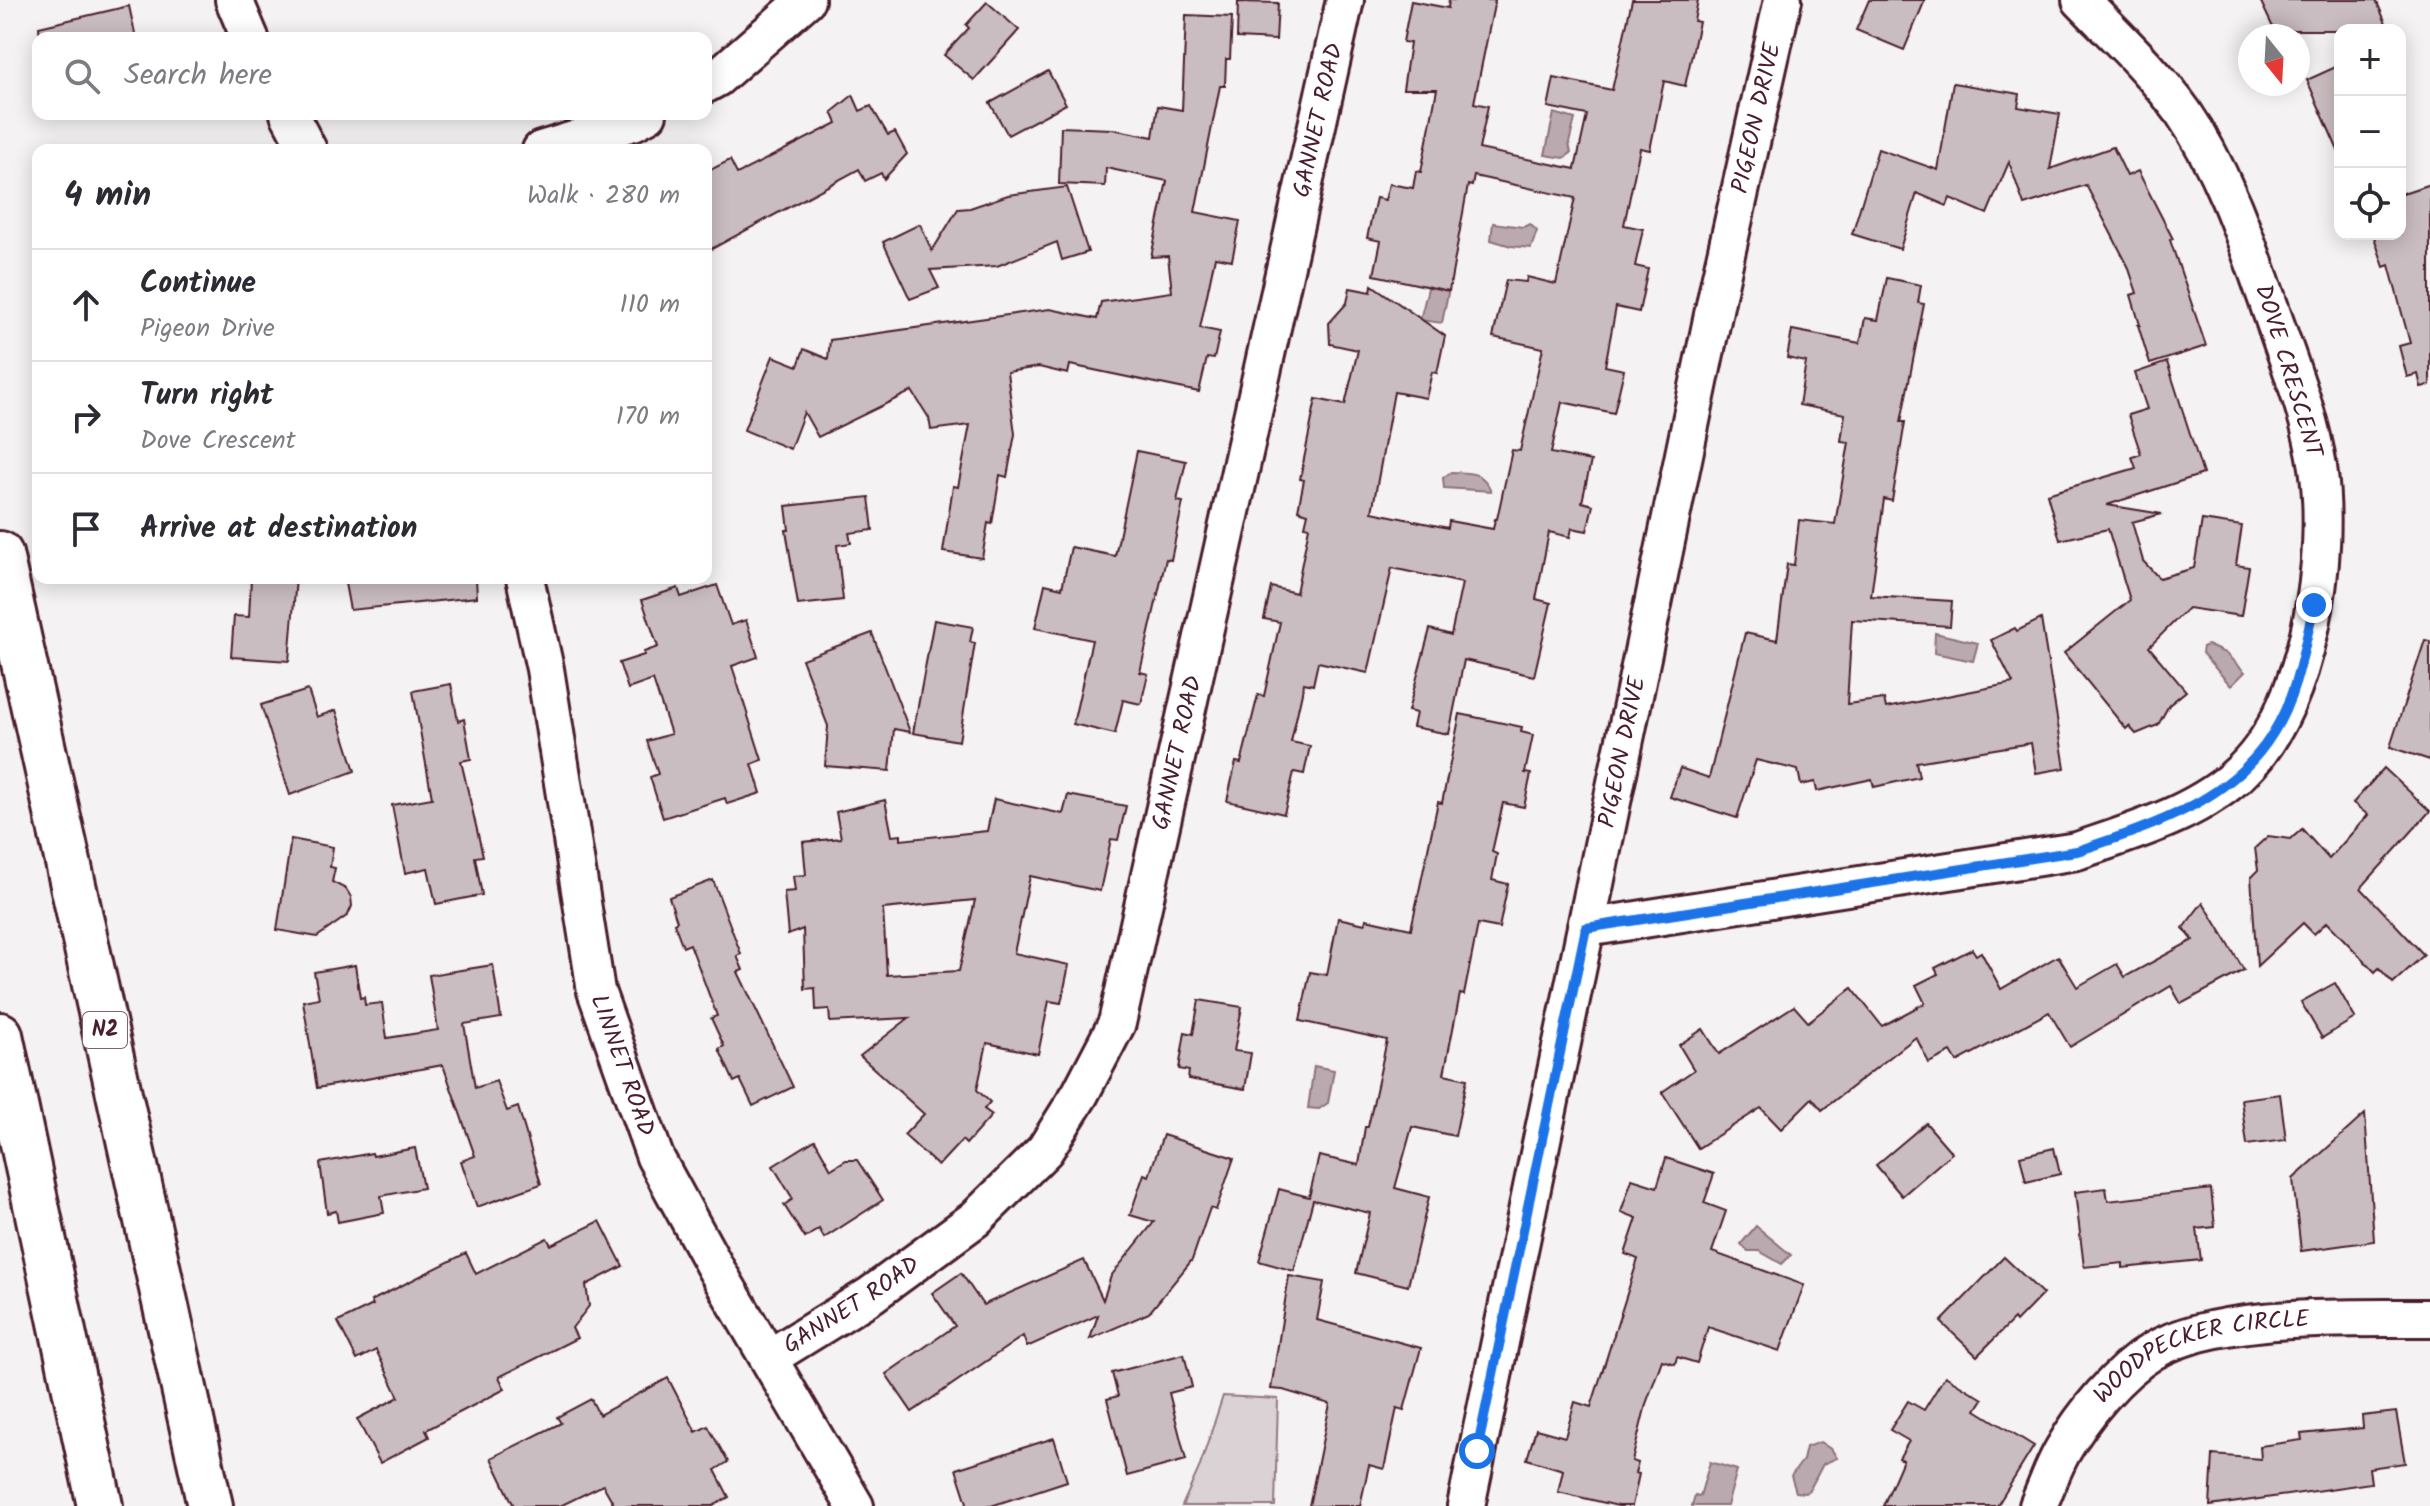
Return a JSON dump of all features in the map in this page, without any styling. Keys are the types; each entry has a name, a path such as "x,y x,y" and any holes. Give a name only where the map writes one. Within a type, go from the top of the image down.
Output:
{"highway":[{"name":"N2","path":"0,554 210,1506"},
{"path":"0,1035 100,1506"}],"street":[{"path":"234,0 247,32"},
{"path":"712,81 806,0"},
{"name":"GANNET ROAD","path":"769,1358 871,1295 975,1219 1045,1150 1080,1094 1117,1023 1345,0"},
{"name":"PIGEON DRIVE","path":"1466,1506 1720,281 1783,0"},
{"name":"DOVE CRESCENT","path":"1586,928 2077,851 2155,825 2205,798 2243,770 2273,733 2297,678 2314,605 2323,518 2318,466 2307,418 2243,232 2216,167 2182,111 2081,0"},
{"path":"292,120 305,144"},
{"path":"561,144 637,120"},
{"name":"LINNET ROAD","path":"526,584 545,669 596,991 655,1157 716,1269 855,1506"},
{"name":"WOODPECKER CIRCLE","path":"2038,1506 2062,1450 2105,1390 2152,1351 2201,1331 2298,1319 2430,1318"}],"shaded area":[{"path":"1554,113 1575,119 1569,143 1571,153 1564,158 1545,155"},
{"path":"1493,223 1523,227 1530,224 1537,231 1531,248 1491,240"},
{"path":"1430,280 1450,283 1442,323 1420,320"},
{"path":"1451,472 1480,476 1491,491 1444,488 1443,478"},
{"path":"1935,633 1978,643 1973,661 1934,653"},
{"path":"2207,645 2225,653 2245,672 2231,686 2202,653"},
{"path":"1314,1066 1334,1070 1328,1103 1319,1109 1308,1108"},
{"path":"1756,1226 1791,1255 1782,1264 1759,1251 1748,1251 1741,1244"},
{"path":"1223,1396 1278,1399 1275,1506 1182,1506 1200,1466"},
{"path":"1820,1442 1837,1458 1823,1464 1810,1489 1805,1493 1796,1492 1791,1476 1803,1460 1806,1447"},
{"path":"1710,1462 1737,1470 1727,1506 1692,1506 1695,1495 1700,1496"}],"building":[{"path":"1449,0 1495,0 1474,103 1488,106 1479,149 1575,169 1587,115 1548,107 1554,78 1612,90 1632,0 1698,0 1694,21 1699,22 1685,86 1664,81 1650,150 1640,148 1624,225 1643,229 1635,266 1648,269 1639,312 1616,307 1605,366 1624,370 1614,413 1562,402 1551,453 1591,461 1582,502 1593,505 1587,531 1572,528 1570,537 1549,532 1536,599 1551,603 1534,676 1464,660 1449,734 1413,727 1416,713 1408,711 1430,629 1451,635 1462,583 1392,568 1368,673 1318,662 1313,685 1304,683 1291,742 1310,746 1304,774 1294,772 1284,814 1227,801 1236,762 1241,763 1258,695 1264,696 1280,622 1264,619 1271,587 1296,593 1309,527 1305,526 1308,513 1298,510 1304,480 1300,479 1316,399 1345,405 1358,350 1330,344 1329,323 1347,303 1350,288 1371,292 1372,285 1445,336 1437,373 1432,372 1426,398 1394,392 1372,512 1448,528 1449,521 1493,529 1512,450 1520,451 1543,348 1493,337 1506,280 1526,282 1527,277 1556,284 1575,198 1474,176 1472,186 1468,185 1449,291 1374,275 1381,241 1367,238 1376,198 1385,200 1389,184 1413,188 1416,171 1421,172 1437,89 1403,89 1410,43 1403,42 1411,1 1448,8"},
{"path":"1869,0 1925,0 1904,50 1856,30"},
{"path":"2260,0 2376,0 2386,24 2334,24 2334,30 2310,30 2310,24 2271,24"},
{"path":"987,2 1019,30 974,80 944,55 969,28 966,25"},
{"path":"1238,2 1278,3 1276,40 1237,38"},
{"path":"129,6 135,32 39,32 39,27"},
{"path":"1186,15 1232,17 1225,86 1220,86 1195,212 1240,221 1232,260 1215,257 1200,328 1220,332 1214,359 1207,358 1199,392 1070,365 1068,374 1039,367 1007,372 1015,434 1007,477 1000,475 992,524 988,523 982,558 943,552 953,486 958,487 970,425 931,430 929,418 912,391 818,437 804,412 790,449 744,430 773,356 798,366 804,349 828,359 830,340 1050,309 1097,319 1101,302 1172,292 1168,256 1151,257 1167,181 1106,168 1105,186 1059,184 1061,127 1112,129 1153,137 1158,106 1182,110"},
{"path":"2334,68 2334,141 2310,87 2310,79"},
{"path":"1048,71 1066,104 1008,135 990,103"},
{"path":"1953,83 2020,94 2018,107 2060,114 2050,169 2113,147 2127,176 2138,171 2173,239 2170,240 2206,346 2150,364 2131,295 2137,293 2128,266 2086,185 2024,205 2009,162 1987,214 1950,198 1947,206 1917,193 1900,249 1852,234 1878,149 1938,170"},
{"path":"853,95 860,111 871,106 888,135 895,132 907,154 884,179 881,173 865,181 859,169 712,249 712,169 730,160 737,174 837,123 832,112"},
{"path":"2430,184 2430,385 2421,387 2418,374 2407,377 2399,346 2410,343 2389,265 2384,267 2375,240 2406,240 2406,192"},
{"path":"1067,187 1088,252 1062,260 1057,242 997,266 930,270 939,288 910,299 883,242 920,224 932,251 958,209 1008,195"},
{"path":"1887,278 1921,285 1918,303 1924,304 1901,422 1905,422 1892,501 1884,499 1871,596 1952,601 1950,626 1852,620 1847,704 1884,699 1886,708 2013,683 1991,640 2041,619 2065,768 2036,773 2031,743 1916,762 1919,777 1874,787 1872,779 1817,791 1815,782 1801,785 1798,770 1756,760 1737,818 1670,797 1680,768 1709,778 1745,633 1777,640 1787,564 1794,565 1799,520 1835,524 1849,442 1841,441 1845,414 1799,405 1806,362 1787,358 1792,330 1860,343 1865,318 1878,320"},
{"path":"2167,362 2203,474 2107,505 2162,514 2132,522 2143,561 2159,578 2194,568 2202,520 2242,526 2236,565 2249,567 2241,616 2188,608 2149,647 2186,691 2169,705 2158,725 2136,734 2129,726 2126,729 2064,653 2130,600 2108,529 2060,540 2047,494 2136,468 2132,457 2141,454 2128,415 2147,409 2135,373"},
{"path":"1137,451 1186,461 1177,501 1183,502 1171,560 1166,559 1140,672 1148,674 1141,704 1123,700 1115,734 1073,724 1092,640 1035,628 1045,584 1062,588 1071,547 1115,556"},
{"path":"869,497 873,530 849,533 851,543 837,545 843,600 798,605 786,530 789,530 786,506"},
{"path":"251,584 295,584 289,661 231,657 234,616 249,617"},
{"path":"345,584 476,584 477,597 350,610"},
{"path":"717,585 731,625 746,620 758,657 732,666 762,760 752,764 761,793 727,804 725,798 663,818 650,777 658,774 647,741 671,734 653,680 628,689 619,663 658,647 642,600 678,588 681,597"},
{"path":"934,620 973,627 970,642 975,643 959,741 913,733"},
{"path":"872,633 910,732 894,729 890,771 825,766 828,726 802,659"},
{"path":"2425,640 2430,641 2430,760 2390,747"},
{"path":"451,684 458,721 464,719 471,759 461,761 483,856 475,857 482,895 436,904 428,868 405,873 392,805 432,798 413,691"},
{"path":"308,690 317,717 336,710 355,771 290,795 261,705"},
{"path":"1460,714 1522,727 1521,732 1533,735 1525,773 1531,774 1524,807 1503,803 1492,852 1497,854 1492,880 1508,884 1499,928 1478,924 1464,995 1460,994 1444,1074 1467,1079 1455,1136 1412,1127 1395,1188 1429,1197 1408,1286 1356,1273 1370,1213 1313,1200 1294,1271 1259,1261 1279,1189 1309,1197 1319,1156 1359,1165 1365,1127 1368,1127 1387,1040 1300,1021 1310,972 1327,975 1338,918 1365,924 1366,919 1411,929"},
{"path":"2384,768 2430,811 2361,888 2424,955 2393,983 2379,968 2375,972 2327,922 2314,934 2303,923 2257,966 2251,877 2258,870 2255,848 2268,836 2291,839 2302,829 2329,859 2368,815 2353,803"},
{"path":"1068,795 1126,806 1118,840 1111,839 1100,891 1030,876 1014,953 1069,965 1061,1003 1049,1001 1038,1054 987,1043 977,1090 990,1102 984,1109 992,1115 966,1144 962,1140 938,1166 904,1135 924,1114 860,1056 909,1018 830,1022 829,1009 816,1010 815,988 805,989 803,929 788,935 784,892 795,891 793,876 806,875 803,842 841,838 836,812 885,800 892,836 901,835 901,840 987,831 994,799 1063,814","holes":["975,900 959,971 887,975 883,909"]},
{"path":"291,839 333,847 330,867 335,868 332,882 346,889 351,897 352,906 348,915 317,937 277,930"},
{"path":"713,880 741,954 737,956 743,970 738,972 793,1087 753,1106 740,1079 734,1082 719,1049 724,1046 711,1018 717,1016 690,944 683,947 669,897"},
{"path":"2203,902 2244,970 2181,1004 2171,986 2070,1047 2049,1012 1957,1062 1951,1052 1929,1063 1916,1037 1822,1110 1812,1098 1781,1129 1761,1108 1698,1148 1662,1092 1694,1070 1679,1045 1703,1029 1719,1054 1794,1006 1808,1022 1852,988 1882,1026 1925,1003 1916,985 1938,974 1935,968 1972,949 1976,955 1981,952 2001,989 2058,956 2077,987 2117,964 2125,977 2193,940 2183,928"},
{"path":"355,965 360,998 364,997 365,1005 382,1003 387,1038 438,1030 429,975 493,965 501,1018 464,1024 475,1088 496,1081 507,1111 518,1107 541,1184 477,1207 461,1161 475,1156 443,1065 317,1088 303,1001 319,998 314,972"},
{"path":"2335,983 2355,1018 2322,1038 2301,1002"},
{"path":"1199,1000 1242,1007 1234,1051 1251,1053 1245,1089 1188,1079 1189,1071 1179,1069 1185,1032 1193,1034"},
{"path":"2280,1094 2286,1140 2247,1145 2241,1099"},
{"path":"2365,1114 2374,1241 2301,1251 2293,1179"},
{"path":"1926,1123 1952,1153 1902,1196 1876,1165"},
{"path":"1163,1135 1234,1158 1216,1210 1210,1208 1192,1260 1149,1313 1090,1339 1098,1315 1027,1347 1023,1336 912,1412 886,1374 955,1326 932,1293 961,1273 983,1305 1084,1260 1103,1300 1111,1276 1154,1222 1130,1215 1144,1174 1149,1176"},
{"path":"815,1140 831,1169 846,1160 857,1160 883,1200 824,1238 819,1229 805,1238 784,1205 793,1199 773,1166"},
{"path":"415,1148 423,1188 381,1196 384,1213 338,1222 336,1211 327,1213 320,1163"},
{"path":"2054,1148 2060,1174 2026,1182 2020,1156"},
{"path":"1666,1158 1714,1174 1704,1203 1726,1211 1712,1252 1804,1285 1780,1351 1708,1327 1697,1363 1677,1357 1675,1364 1662,1360 1646,1404 1632,1461 1638,1463 1635,1473 1639,1474 1632,1506 1618,1506 1558,1492 1563,1470 1527,1459 1536,1429 1565,1437 1575,1402 1591,1407 1638,1259 1625,1254 1637,1218 1621,1212 1632,1179 1657,1187"},
{"path":"2106,1188 2108,1201 2211,1189 2215,1227 2197,1229 2201,1260 2123,1268 2123,1263 2084,1267 2075,1192"},
{"path":"600,1221 623,1266 586,1285 589,1306 572,1328 577,1338 499,1377 505,1389 426,1430 429,1437 380,1463 357,1419 399,1397 376,1350 357,1360 338,1322 373,1305 371,1301 466,1253 476,1274 547,1238 551,1245"},
{"path":"2004,1257 2043,1294 1977,1356 1941,1322"},
{"path":"1289,1276 1324,1282 1317,1320 1421,1348 1404,1410 1397,1408 1384,1469 1369,1465 1360,1506 1309,1506 1330,1404 1271,1389"},
{"path":"1184,1354 1192,1387 1169,1393 1186,1460 1127,1476 1107,1399 1118,1396 1112,1373"},
{"path":"1945,1376 1983,1399 1976,1410 2034,1446 1997,1506 1883,1506 1903,1460 1899,1458 1909,1441 1890,1430 1908,1401 1924,1410"},
{"path":"668,1378 696,1432 708,1426 728,1462 715,1470 729,1497 713,1506 615,1506 603,1485 560,1506 514,1506 491,1458 561,1423 557,1417 591,1399 599,1415"},
{"path":"2396,1412 2405,1463 2369,1468 2371,1483 2210,1506 2213,1455 2261,1459 2260,1446 2302,1440 2301,1434 2363,1428 2362,1416"},
{"path":"1054,1438 1067,1481 991,1506 968,1506 956,1469"}],"route":[{"path":"1477,1451 1586,928 2077,851 2155,825 2205,798 2243,770 2273,733 2297,678 2314,605"}]}
